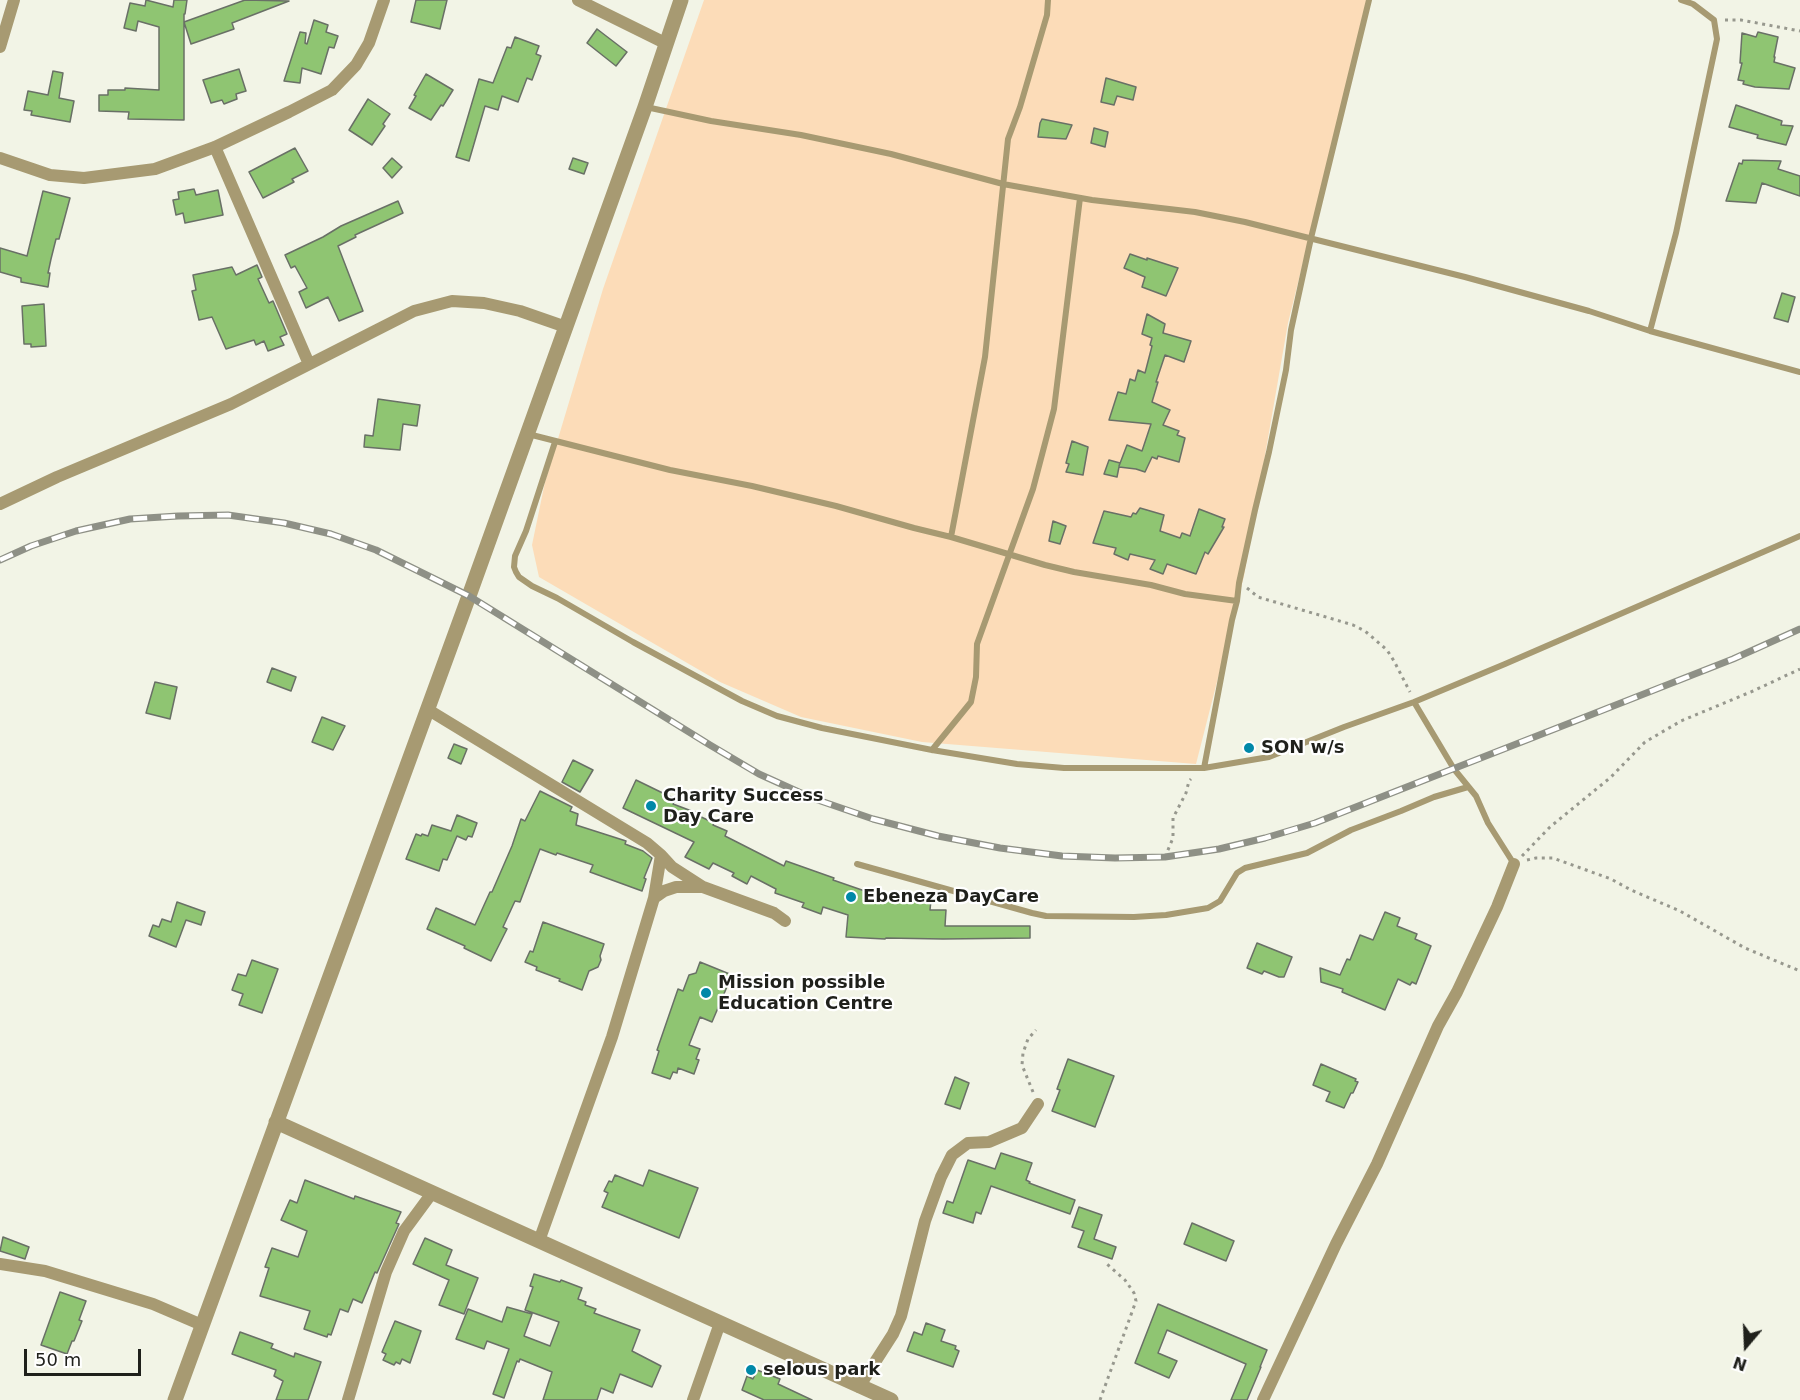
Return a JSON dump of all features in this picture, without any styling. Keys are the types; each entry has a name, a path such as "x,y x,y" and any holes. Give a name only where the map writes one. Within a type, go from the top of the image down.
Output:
{"street":[{"path":"0,47 14,0"},
{"path":"0,158 50,175 84,177 155,169 215,147 332,90 356,65 369,42 384,0"},
{"path":"578,0 665,43"},
{"path":"175,1400 566,327 681,0"},
{"path":"215,147 309,364"},
{"path":"0,504 57,477 231,404 414,311 452,301 484,303 520,311 566,327"},
{"path":"426,709 647,843 672,867 703,887 774,913 785,921"},
{"path":"540,1240 612,1037 654,898 661,855"},
{"path":"1263,1400 1326,1265 1377,1164 1438,1026 1497,907 1514,864"},
{"path":"654,898 664,891 676,888 703,887"},
{"path":"857,1393 893,1334 901,1316 925,1221 941,1177 952,1155 968,1143 989,1142 1022,1128 1038,1104"},
{"path":"276,1122 720,1323 857,1393 891,1400"},
{"path":"348,1400 386,1272 404,1231 432,1193"},
{"path":"0,1264 45,1271 153,1304 202,1325"},
{"path":"693,1400 720,1323"}],"lane":[{"path":"951,537 986,357 1008,139 1027,86 1047,15 1048,0"},
{"path":"1203,768 1239,583 1286,370 1291,330 1369,0"},
{"path":"1650,331 1676,233 1717,39 1714,20 1693,4 1682,0"},
{"path":"645,107 891,154 1003,184 1080,198 1195,212 1311,238 1589,311 1650,331 1800,372"},
{"path":"932,750 971,702 976,677 977,644 1033,489 1054,409 1080,198"},
{"path":"527,434 670,470 872,515 1074,572 1151,585 1185,594 1237,601"},
{"path":"555,442 526,531 515,556 514,567 524,581 758,708 796,722 932,750 1017,764 1064,768 1203,768 1269,757 1344,726 1414,702 1800,536"},
{"path":"1414,702 1454,769 1476,796 1488,823 1514,864"},
{"path":"857,864 1046,916 1166,915 1208,908 1221,900 1237,873 1245,868 1307,853 1351,830 1434,797 1468,787"}],"path":[{"path":"1714,20 1741,20 1800,31"},
{"path":"1239,583 1258,597 1353,625 1374,637 1391,655 1414,702"},
{"path":"1514,864 1550,827 1598,789 1645,742 1681,721 1800,669"},
{"path":"1165,857 1173,838 1173,818 1189,782 1203,768"},
{"path":"1514,864 1536,858 1553,858 1611,879 1680,911 1745,948 1800,971"},
{"path":"1035,1030 1028,1039 1022,1065 1038,1104"},
{"path":"1100,1400 1136,1301 1134,1293 1125,1280 1107,1264"}],"shaded area":[{"path":"704,0 1368,0 1288,323 1244,576 1196,764 922,742 801,717 720,682 539,577 532,545 545,482 603,289"}],"building":[{"path":"146,0 173,7 174,0 187,0 184,14 184,120 128,119 129,112 99,111 99,95 108,95 108,90 125,90 125,88 159,90 159,27 138,21 136,31 124,28 130,3 145,6"},
{"path":"245,0 289,1 232,23 234,29 191,44 184,22"},
{"path":"416,0 447,0 440,29 411,22"},
{"path":"314,20 328,25 326,32 338,36 334,48 329,47 321,74 302,68 300,83 284,81 300,32 306,33 305,43 307,44"},
{"path":"597,29 627,52 616,66 587,43"},
{"path":"1758,32 1778,37 1774,62 1795,68 1789,89 1755,87 1738,80 1742,63 1740,63 1742,33 1756,37"},
{"path":"515,37 539,46 536,54 541,56 532,80 527,78 518,102 502,96 498,110 485,106 469,161 456,157 479,79 493,83 507,47 511,48"},
{"path":"239,69 246,91 236,94 237,99 224,104 222,100 211,103 203,80"},
{"path":"53,71 63,73 59,98 74,101 70,122 31,115 32,111 24,110 28,91 48,95"},
{"path":"426,74 453,90 431,120 409,108"},
{"path":"1106,78 1136,87 1133,100 1117,96 1114,105 1101,102"},
{"path":"368,99 390,114 372,145 349,130"},
{"path":"1736,105 1782,121 1781,125 1793,126 1786,145 1757,138 1758,135 1729,127"},
{"path":"1042,119 1072,125 1066,139 1038,137"},
{"path":"1094,128 1108,132 1105,147 1091,143"},
{"path":"295,148 308,171 292,179 294,182 263,198 249,172"},
{"path":"392,158 402,167 392,178 383,168"},
{"path":"573,158 588,163 584,174 569,169"},
{"path":"1743,160 1781,161 1778,169 1800,176 1800,196 1762,183 1756,203 1726,201 1739,163 1742,164"},
{"path":"194,189 196,195 218,190 223,215 185,223 183,213 176,215 173,200 179,199 178,192"},
{"path":"43,191 70,198 51,259 48,287 21,282 21,278 0,272 0,248 27,256"},
{"path":"398,201 403,213 355,235 356,237 338,246 363,311 339,321 328,297 306,308 299,292 307,288 295,266 291,268 285,255 341,226"},
{"path":"1130,254 1178,268 1166,296 1142,287 1145,277 1124,268"},
{"path":"257,265 262,277 258,279 269,303 273,301 287,334 280,337 284,345 268,351 264,341 256,345 254,340 226,349 212,317 199,320 192,291 196,290 193,275 232,267 236,275"},
{"path":"1782,293 1795,297 1788,322 1774,318"},
{"path":"44,304 46,346 31,347 31,344 24,344 22,306"},
{"path":"1147,314 1165,324 1163,333 1191,341 1184,362 1165,355 1152,402 1170,410 1163,425 1179,431 1177,435 1185,438 1179,462 1158,456 1157,459 1152,457 1145,472 1119,467 1117,477 1104,474 1109,460 1120,463 1119,466 1127,445 1142,451 1151,424 1109,420 1118,392 1126,394 1130,379 1135,381 1138,370 1145,373 1152,346 1150,345 1152,338 1142,334"},
{"path":"378,399 420,405 417,426 403,424 400,450 364,447 365,435 373,436"},
{"path":"1072,441 1088,447 1083,475 1066,472"},
{"path":"1140,508 1164,515 1160,531 1180,538 1182,533 1190,536 1199,509 1225,519 1222,527 1224,527 1208,554 1205,552 1196,574 1167,564 1163,574 1150,569 1155,560 1130,554 1128,560 1114,554 1116,548 1093,543 1104,511 1131,517"},
{"path":"1053,521 1066,526 1060,544 1049,541"},
{"path":"272,668 296,677 291,691 267,682"},
{"path":"155,682 177,687 170,719 146,713"},
{"path":"322,717 345,726 333,750 312,742"},
{"path":"454,744 467,749 461,764 448,758"},
{"path":"573,760 593,770 580,792 562,782"},
{"path":"636,780 675,799 673,804 697,813 714,823 713,825 727,831 725,836 784,866 786,861 885,898 931,900 930,910 946,910 945,926 1030,926 1030,938 846,937 848,915 823,907 821,914 802,907 804,903 775,893 776,889 751,876 747,884 732,876 734,873 713,863 709,869 685,857 694,842 623,808"},
{"path":"540,791 572,807 570,811 578,814 576,825 626,841 625,844 643,851 652,858 644,878 646,879 642,891 590,872 593,865 540,849 520,902 515,901 503,927 507,929 491,961 427,929 436,908 475,925 512,846 521,819 525,821"},
{"path":"457,815 477,823 472,837 468,836 466,840 457,836 447,860 443,859 439,871 406,859 416,834 428,836 432,825 451,831"},
{"path":"177,902 205,912 201,925 186,920 176,947 149,936 153,925 159,927 162,919 171,922"},
{"path":"1385,912 1400,918 1397,926 1417,934 1415,939 1431,946 1416,984 1412,982 1410,985 1398,979 1385,1010 1342,992 1343,989 1321,982 1320,968 1340,975 1347,959 1350,960 1360,935 1373,940"},
{"path":"543,922 604,944 598,967 589,971 582,990 536,970 537,967 525,962 530,951 533,952"},
{"path":"1257,943 1292,957 1284,977 1264,971 1262,974 1247,968"},
{"path":"252,960 278,969 262,1013 239,1005 243,994 232,990 238,974 246,976"},
{"path":"700,962 732,975 712,1022 700,1017 689,1045 700,1049 694,1074 678,1068 677,1073 673,1072 670,1079 652,1073 659,1051 657,1050 678,989 683,991 689,975 696,973"},
{"path":"1068,1059 1114,1076 1095,1127 1052,1111"},
{"path":"1321,1064 1356,1079 1355,1081 1358,1082 1344,1108 1326,1101 1330,1092 1313,1085"},
{"path":"955,1077 969,1083 960,1109 945,1104"},
{"path":"1001,1153 1032,1163 1026,1180 1029,1183 1075,1200 1070,1214 991,1186 981,1214 976,1212 973,1223 943,1213 947,1201 953,1203 968,1160 995,1169"},
{"path":"649,1170 698,1188 679,1238 602,1207 608,1193 604,1191 615,1175 643,1186"},
{"path":"305,1180 354,1199 355,1196 401,1212 396,1223 399,1224 362,1303 353,1299 348,1312 340,1309 331,1335 328,1334 327,1337 304,1329 310,1311 260,1296 269,1268 265,1267 272,1248 298,1257 307,1231 281,1220 290,1200 297,1203"},
{"path":"1079,1207 1102,1215 1094,1239 1116,1247 1112,1259 1078,1247 1084,1231 1072,1227"},
{"path":"1192,1223 1234,1241 1226,1261 1184,1244"},
{"path":"3,1237 29,1247 25,1259 0,1251"},
{"path":"425,1238 452,1250 446,1265 478,1278 464,1314 439,1305 449,1280 413,1264"},
{"path":"534,1274 582,1288 578,1299 586,1302 585,1305 596,1309 594,1313 640,1330 632,1351 661,1366 652,1387 620,1374 613,1393 601,1388 597,1400 543,1400 552,1372 520,1359 519,1362 517,1361 504,1398 493,1394 509,1349 487,1341 484,1349 456,1339 468,1309 502,1322 507,1307 532,1314 524,1336 550,1346 559,1322 525,1310 533,1287 530,1286"},
{"path":"60,1292 86,1301 79,1320 82,1321 67,1354 41,1345"},
{"path":"1158,1304 1267,1350 1247,1400 1231,1400 1246,1364 1167,1330 1158,1353 1177,1361 1169,1378 1135,1363"},
{"path":"395,1321 421,1331 410,1363 402,1359 400,1364 396,1362 394,1365 383,1360 386,1354 382,1352"},
{"path":"926,1323 945,1330 941,1341 956,1346 955,1349 959,1351 953,1367 907,1351 914,1332 922,1335"},
{"path":"240,1332 273,1344 271,1348 294,1357 295,1353 321,1362 308,1400 276,1400 283,1381 274,1376 276,1370 232,1354"},
{"path":"757,1370 780,1379 778,1384 812,1400 764,1400 742,1390 747,1376 753,1379"}],"railway":[{"path":"0,560 31,546 76,531 130,519 228,515 284,523 331,534 376,550 469,596 759,774 812,798 873,819 938,836 1000,848 1062,856 1165,857 1219,849 1315,823 1733,659 1800,629"}],"place":[{"name":"SON w/s","path":"1249,748"},
{"name":"Charity Success Day Care","path":"651,806"},
{"name":"Ebeneza DayCare","path":"851,897"},
{"name":"Mission possible Education Centre","path":"706,993"},
{"name":"selous park","path":"751,1370"}]}
